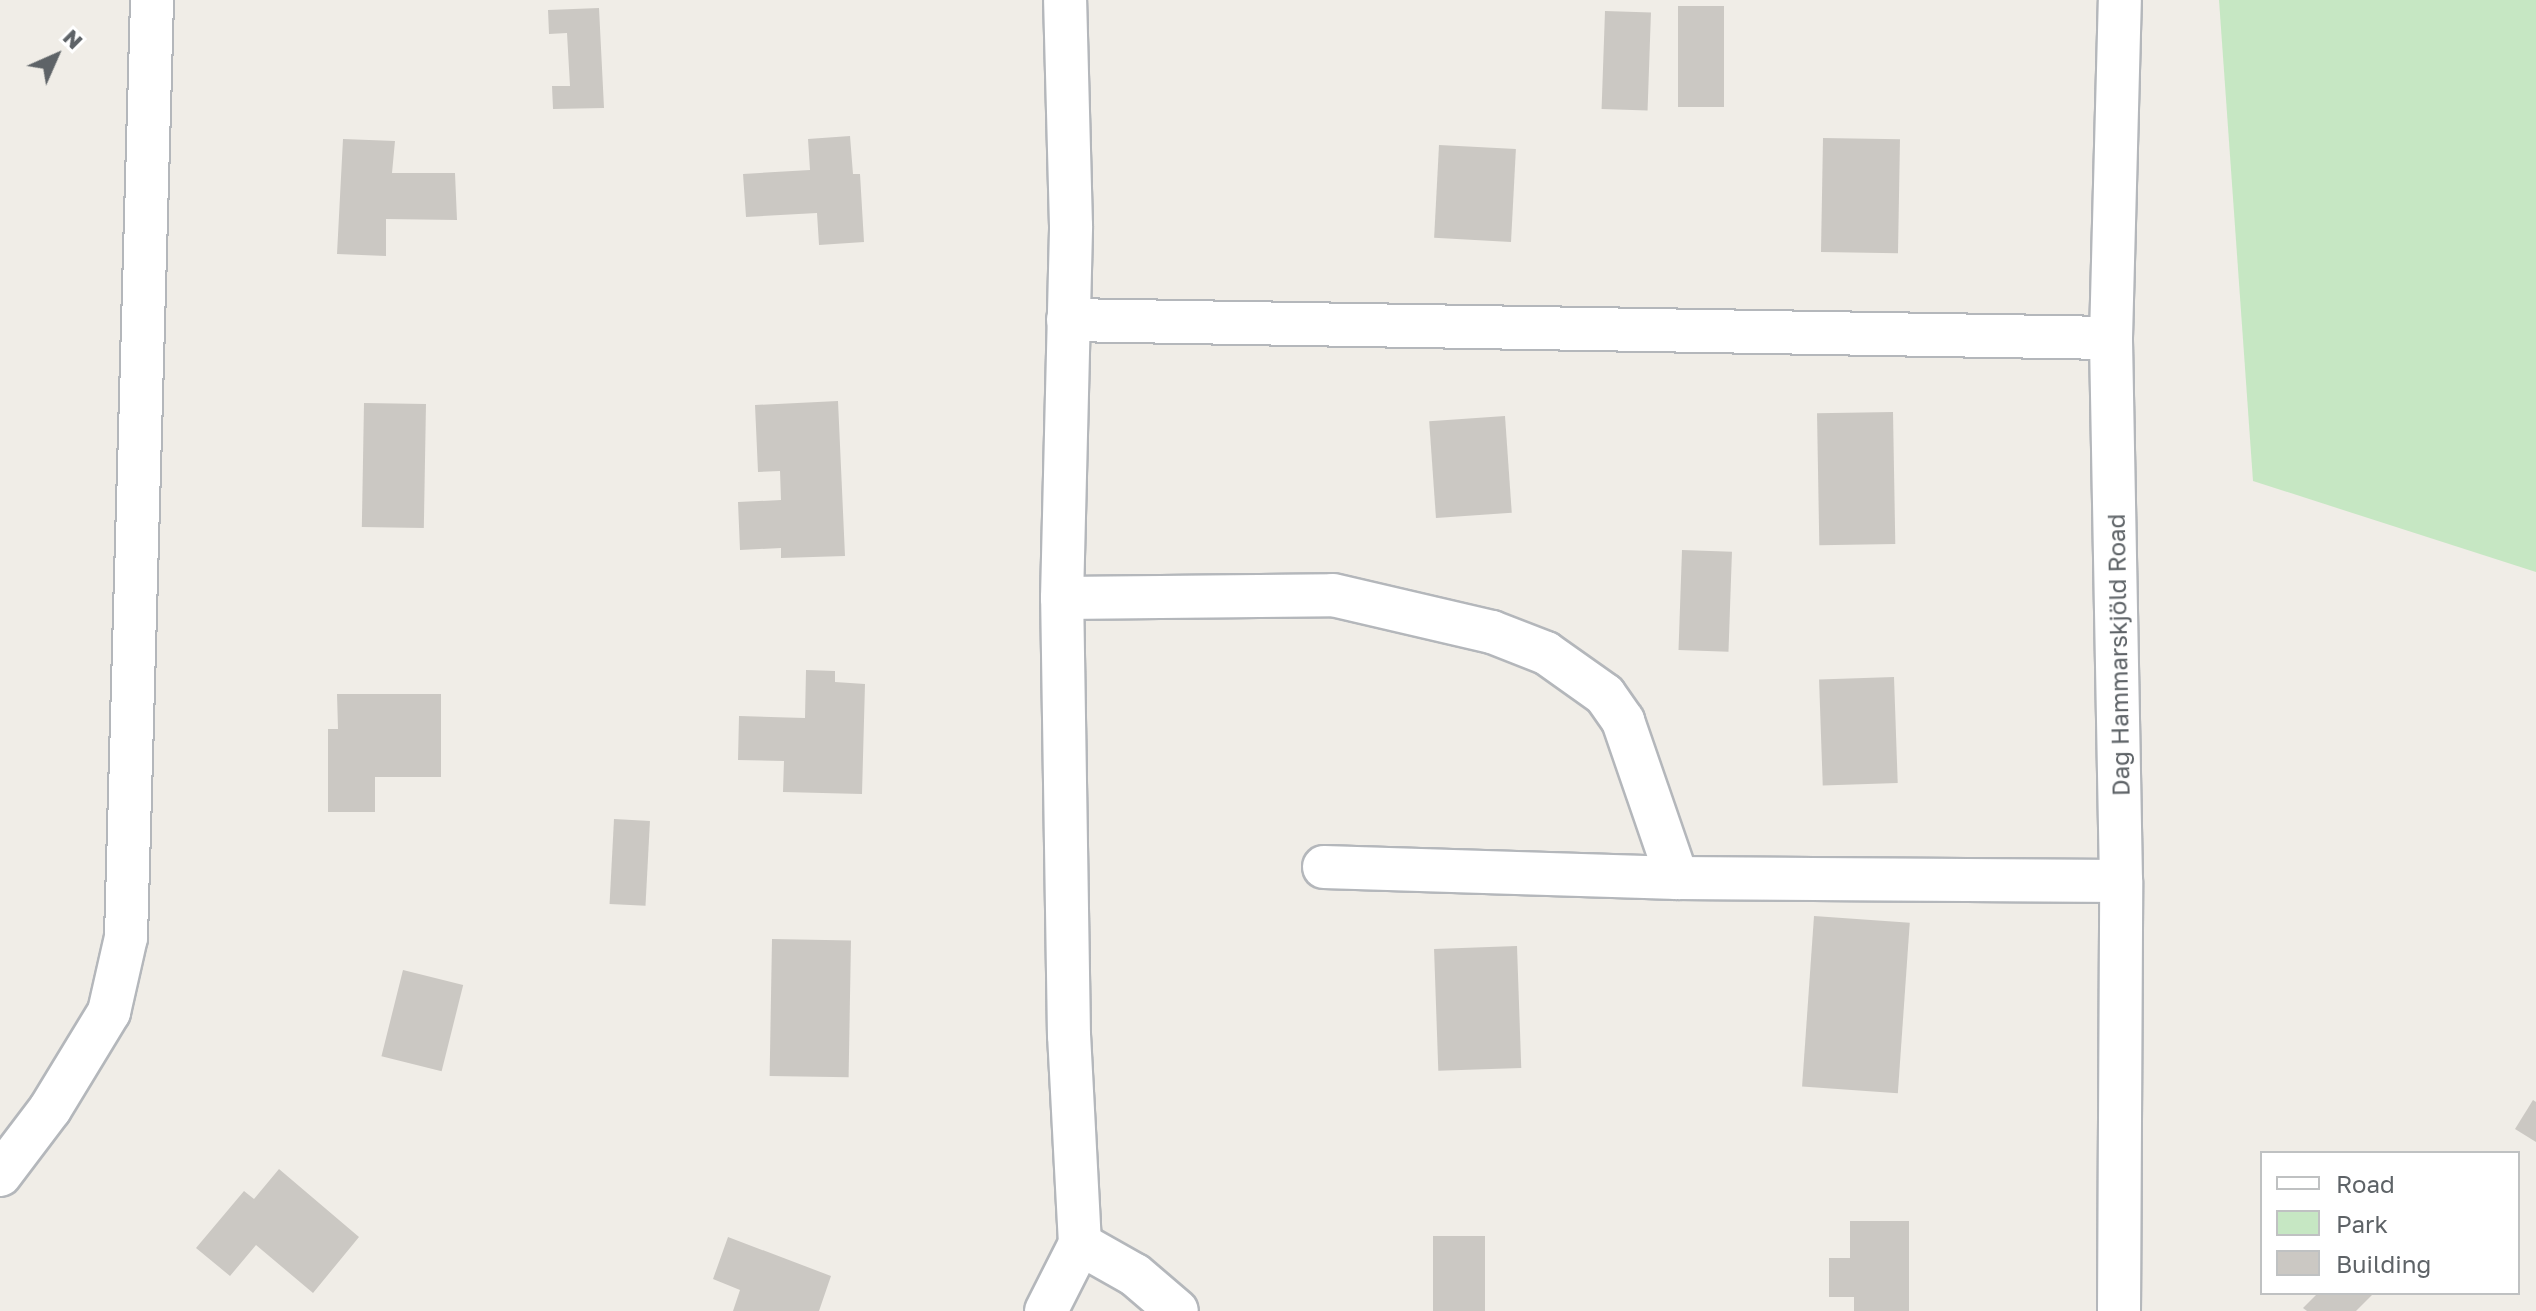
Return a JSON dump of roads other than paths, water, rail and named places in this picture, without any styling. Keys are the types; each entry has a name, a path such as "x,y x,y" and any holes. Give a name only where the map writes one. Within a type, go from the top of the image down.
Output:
{"street":[{"path":"0,1175 50,1109 109,1012 126,937 152,0"},
{"path":"1046,1311 1080,1244 1069,1036 1062,598 1068,320 1065,0"},
{"name":"Dag Hammarskjöld Road","path":"2119,1311 2121,881 2111,338 2120,0"},
{"path":"1068,320 2111,338"},
{"path":"1062,598 1333,595 1492,632 1546,653 1605,695 1623,721 1677,878"},
{"path":"1324,867 1677,878 2121,881"},
{"path":"1080,1244 1135,1275 1177,1311"}]}
